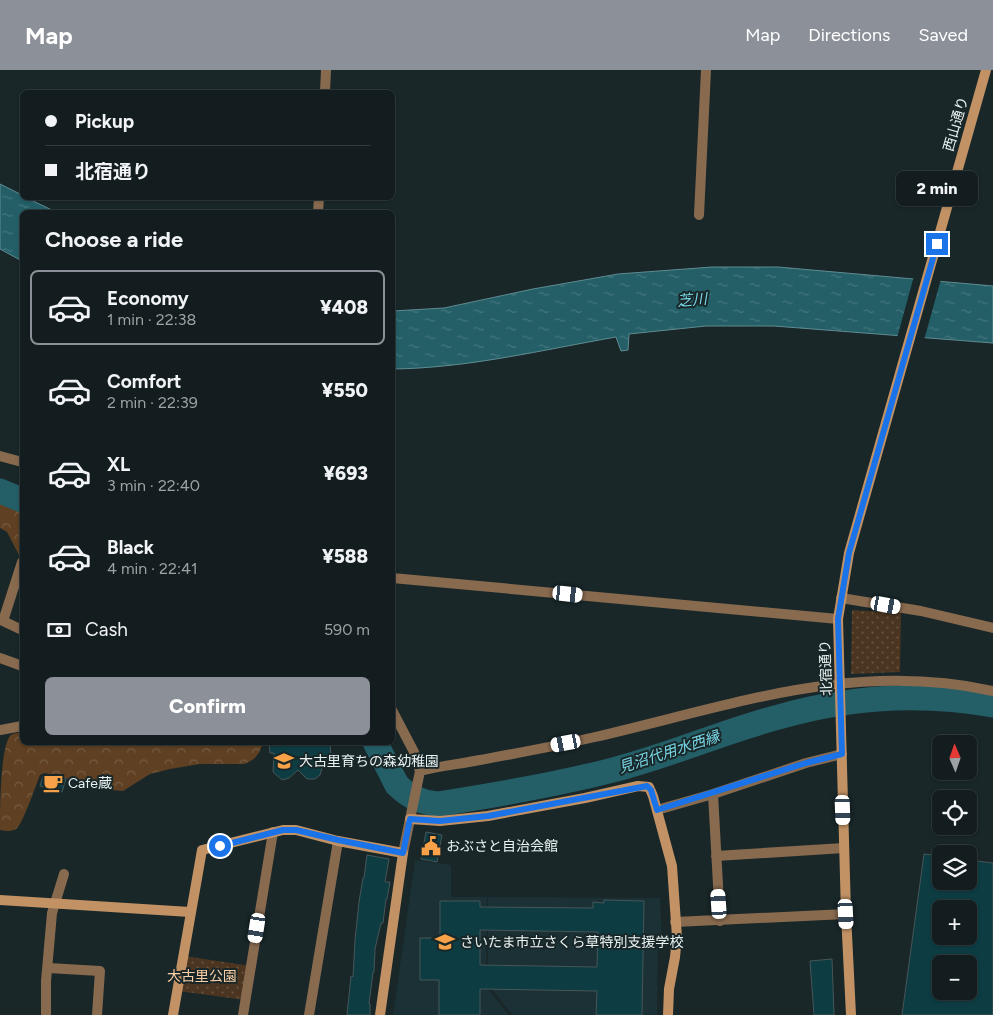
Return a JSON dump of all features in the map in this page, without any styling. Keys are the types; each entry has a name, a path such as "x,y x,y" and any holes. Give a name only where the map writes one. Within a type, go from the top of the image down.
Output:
{"street":[{"path":"325,90 326,70"},
{"path":"699,215 706,70"},
{"name":"西山通り","path":"937,244 986,70"},
{"name":"北宿通り","path":"851,1015 846,914 838,619 849,553 937,244"},
{"path":"0,456 20,461"},
{"path":"20,568 2,621 20,629"},
{"path":"395,578 838,619"},
{"path":"841,598 921,611 993,628"},
{"path":"0,658 20,665"},
{"path":"420,771 590,738 774,693 893,680 973,687 993,691"},
{"path":"380,1015 403,853 420,771 414,752 395,716"},
{"path":"1,733 20,727"},
{"path":"657,810 806,763 842,754"},
{"path":"411,815 440,821 488,816 647,786 651,790 672,866 676,947 669,989 670,1013"},
{"path":"712,794 720,921"},
{"path":"173,1015 202,850 273,832 296,830 403,853"},
{"path":"242,1015 273,832"},
{"path":"309,1015 338,840"},
{"path":"716,856 844,848"},
{"path":"46,1015 54,903 64,874"},
{"path":"0,900 190,912"},
{"path":"675,922 846,914"},
{"path":"48,968 100,971 97,1015"}],"shaded area":[{"name":"さいたま市立さくら草特別支援学校","path":"415,860 451,865 451,897 487,897 486,987 509,1015 393,1015"},
{"path":"488,897 660,898 662,938 658,942 657,1015 513,1015 488,985"}],"green space":[{"path":"0,483 20,488 20,557 7,532 0,528"},
{"path":"852,610 901,613 900,672 851,674"},
{"path":"20,732 20,745 262,745 256,756 244,764 200,764 170,769 150,774 123,791 45,773 40,775 19,826 12,831 6,831 0,830 1,780 7,741 14,734"},
{"name":"大古里公園","path":"184,956 251,966 245,1000 178,991"}],"water":[{"path":"0,184 20,194 20,200 31,200 52,210 20,210 20,260 0,249"},
{"name":"芝川","path":"712,267 778,267 993,286 993,343 774,326 706,326 629,334 628,350 621,351 616,337 477,362 395,369 395,311 444,308 533,289 618,274"}],"pier":[{"path":"914,276 941,279 924,340 897,338"}],"building":[{"name":"大古里育ちの森幼稚園","path":"269,745 330,745 331,756 318,756 322,768 320,775 315,779 307,779 298,770 289,778 282,780 273,772 274,753 270,753"},
{"name":"Cafe蔵","path":"52,775 66,779 62,792 40,786 43,776 51,778"},
{"path":"426,832 442,835 437,862 421,859"},
{"path":"924,854 932,855 932,890 977,890 977,861 993,863 993,1015 902,1015"},
{"path":"367,855 389,859 385,882 390,882 383,923 381,923 375,949 374,972 369,1004 370,1015 347,1015 351,976 353,977 359,902"},
{"path":"604,900 644,901 642,1015 596,1015 597,991 480,989 480,1015 439,1015 439,980 420,980 420,938 440,938 440,901 480,901 480,907 593,908 593,902 604,903","holes":["480,930 598,932 597,967 480,965"]},
{"path":"832,959 834,1015 814,1015 810,961"}],"waterway":[{"name":"見沼代用水西縁","path":"0,491 20,499"},
{"name":"見沼代用水西縁","path":"377,745 397,785 415,798 438,804 526,789 613,770 755,724 829,705 856,701 911,698 966,701 993,705"}],"place":[{"name":"大古里育ちの森幼稚園","path":"284,761"},
{"name":"Cafe蔵","path":"53,783"},
{"name":"おぶさと自治会館","path":"431,846"},
{"name":"さいたま市立さくら草特別支援学校","path":"445,942"}],"route":[{"path":"220,846 283,830 296,830 403,853 410,819 440,821 488,816 538,808 638,786 647,786 651,790 657,810 806,763 842,754 838,619 849,553 937,244"}]}
